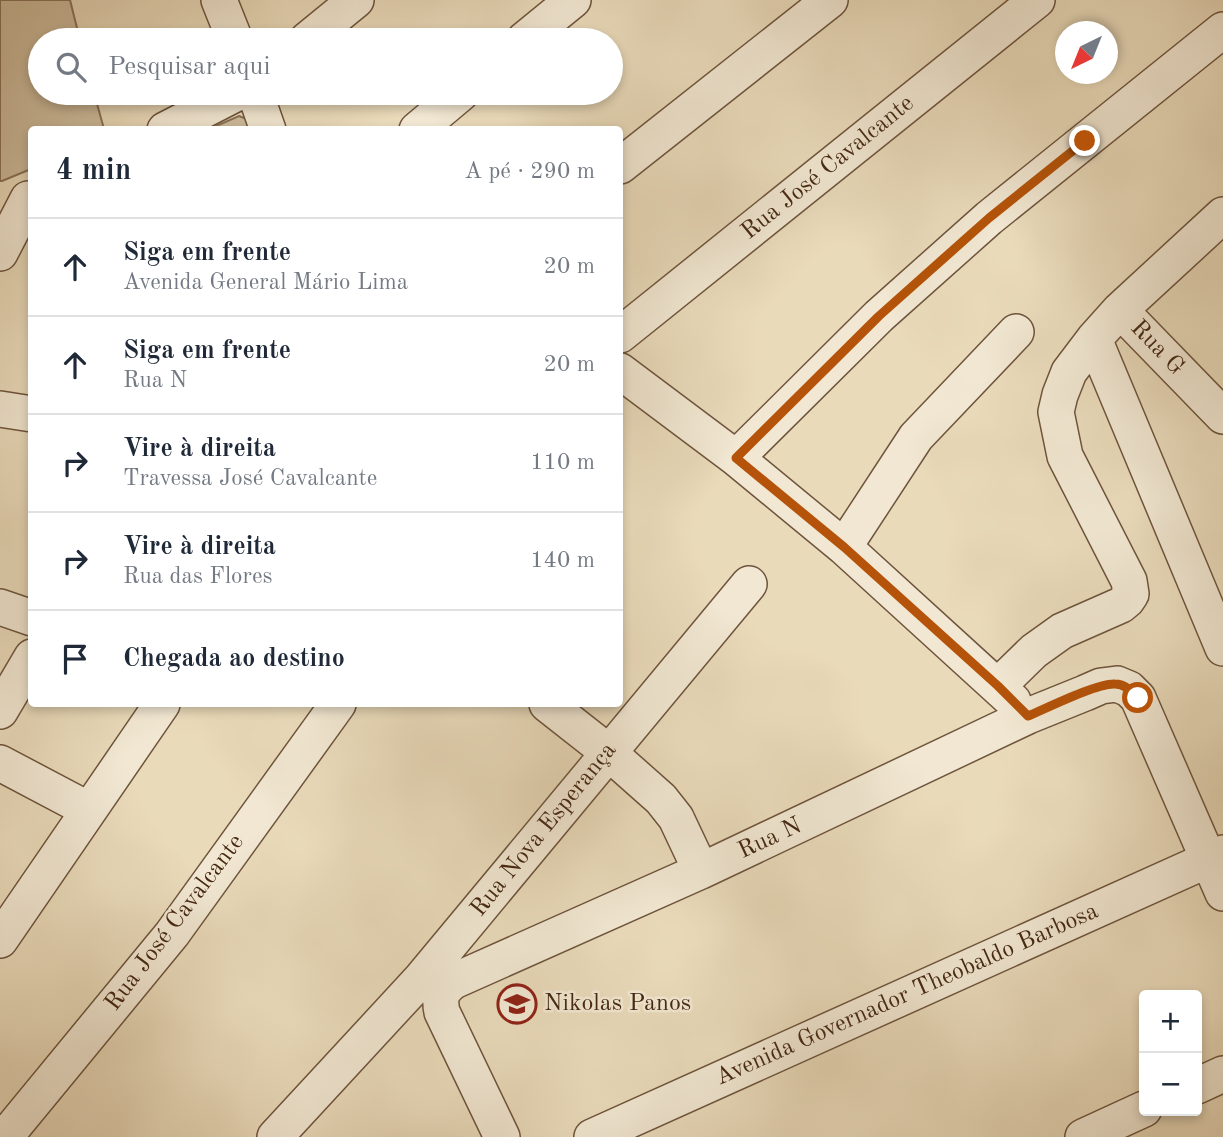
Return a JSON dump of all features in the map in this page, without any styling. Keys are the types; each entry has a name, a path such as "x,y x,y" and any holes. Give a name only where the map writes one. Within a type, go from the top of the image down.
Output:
{"street":[{"path":"219,0 230,28"},
{"path":"322,28 356,0"},
{"path":"539,28 573,0"},
{"path":"623,164 830,0"},
{"name":"Rua José Cavalcante","path":"623,333 1037,0"},
{"path":"736,458 879,316 989,218 1223,30"},
{"path":"173,126 214,105"},
{"path":"259,105 267,126"},
{"path":"422,126 447,105"},
{"path":"0,253 23,198"},
{"path":"998,686 1034,651 1062,631 1121,605 1131,594 1129,581 1065,456 1056,412 1060,395 1069,372 1120,310 1222,217"},
{"name":"Rua G","path":"1120,310 1223,416"},
{"path":"844,547 916,437 1016,332"},
{"path":"1094,339 1223,648"},
{"path":"623,373 736,458 844,547 1028,716"},
{"path":"0,409 28,413"},
{"name":"Rua Nova Esperança","path":"275,1137 438,987 608,752 749,584"},
{"path":"0,607 28,617"},
{"path":"0,711 28,664"},
{"name":"Rua N","path":"438,987 701,871 1028,716 1101,686 1116,684 1129,689 1138,698 1216,857 1223,893"},
{"path":"0,940 160,707"},
{"name":"Rua José Cavalcante","path":"5,1137 172,934 336,707"},
{"path":"551,707 608,752 661,799 676,818 701,871"},
{"path":"0,763 89,810"},
{"name":"Avenida Governador Theobaldo Barbosa","path":"592,1137 1216,857"},
{"path":"438,987 442,1012 502,1137"},
{"path":"1202,1084 1223,1074"},
{"path":"1083,1137 1139,1112"}],"green space":[{"path":"0,0 70,0 77,28 28,28 28,105 97,105 103,126 28,126 28,170 0,181"},
{"path":"239,116 249,120 251,126 216,126"}],"place":[{"name":"Nikolas Panos","path":"517,1004"}],"route":[{"path":"1085,141 989,218 879,316 736,458 844,547 1028,716 1101,686 1116,684 1129,689 1138,698"}]}
